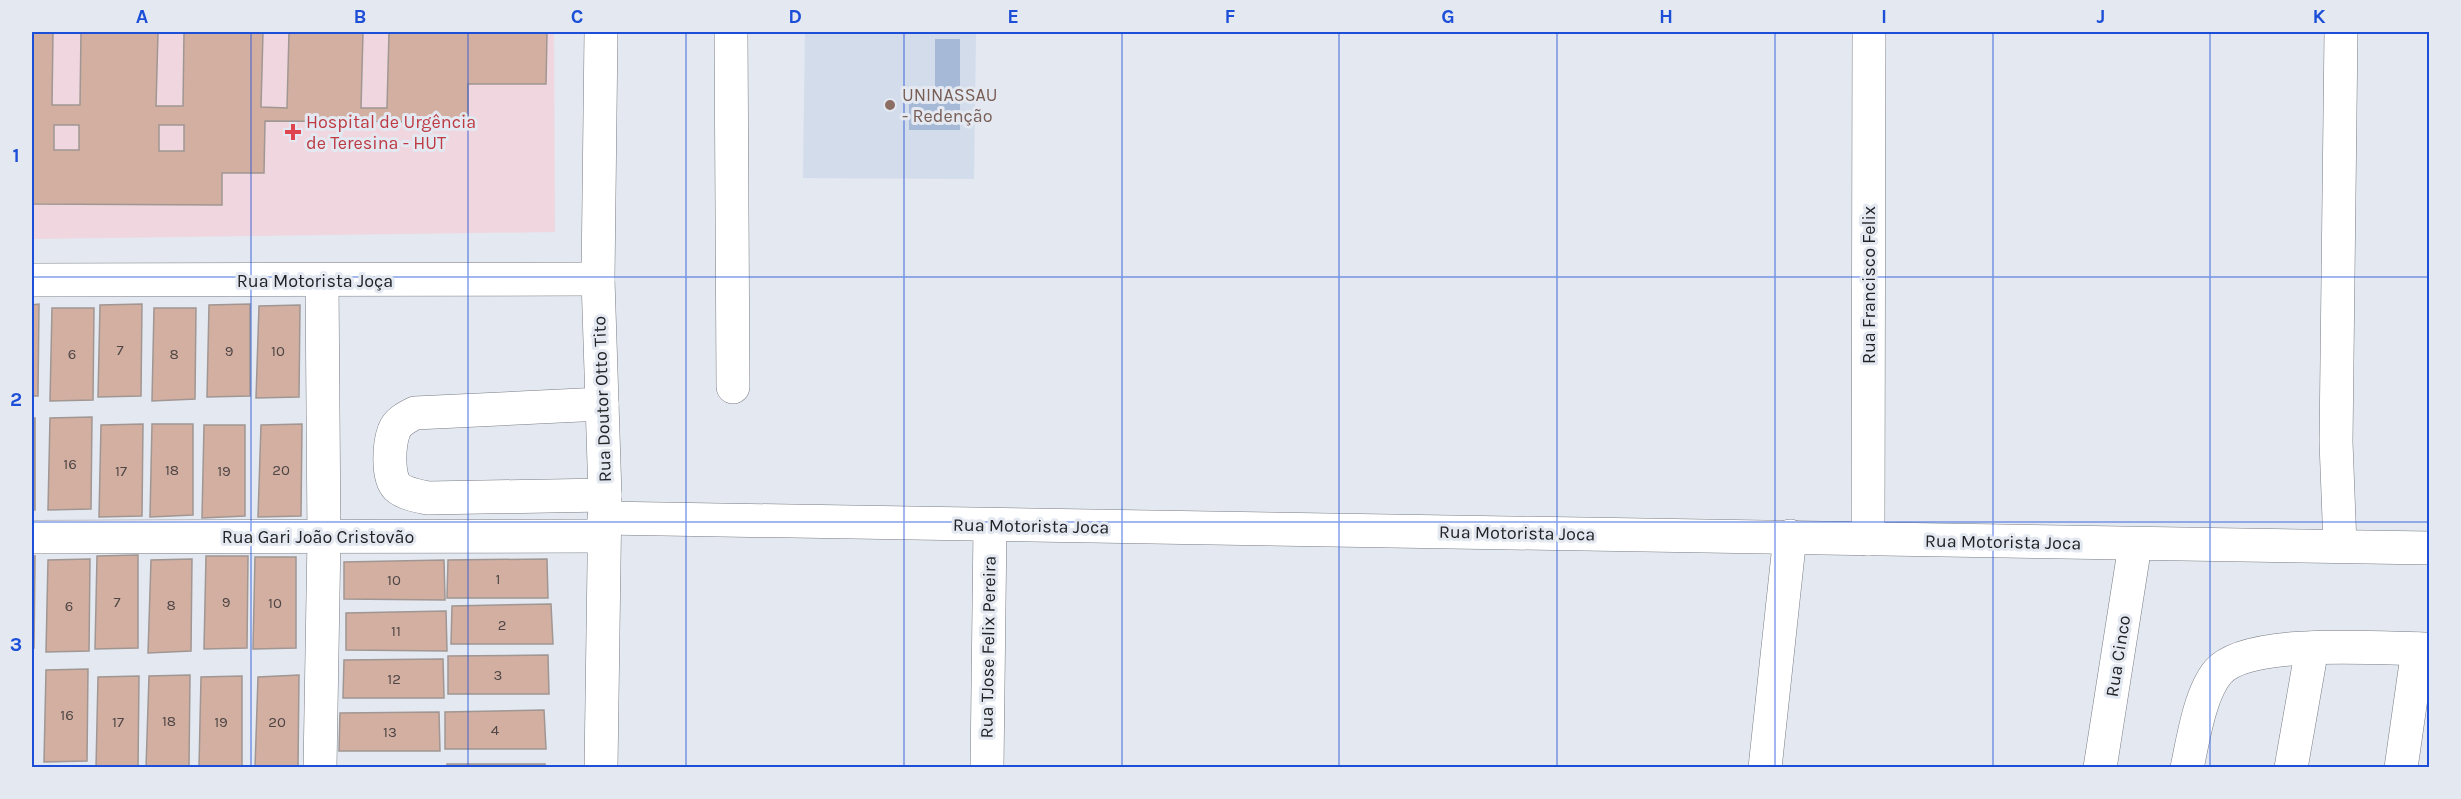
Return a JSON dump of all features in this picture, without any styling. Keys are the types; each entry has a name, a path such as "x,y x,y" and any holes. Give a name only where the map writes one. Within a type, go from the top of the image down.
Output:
{"street":[{"name":"Rua Doutor Otto Tito","path":"601,32 598,279 604,516 601,768"},
{"path":"731,32 733,387"},
{"name":"Rua Francisco Felix","path":"1868,539 1869,32"},
{"path":"2340,545 2336,442 2341,32"},
{"name":"Rua Motorista Joça","path":"32,280 598,279"},
{"path":"320,768 324,537 322,281"},
{"path":"602,404 415,413 404,418 394,429 391,447 392,481 399,489 410,494 429,498 604,516"},
{"name":"Rua Motorista Joca","path":"604,516 990,526 1790,536 2430,548"},
{"name":"Rua Gari João Cristovão","path":"32,537 324,537 604,516"},
{"name":"Rua TJose Felix Pereira","path":"987,768 990,526"},
{"path":"1765,768 1790,536"},
{"name":"Rua Cinco","path":"2100,768 2135,544"},
{"path":"2291,768 2312,648"},
{"path":"2187,768 2195,729 2208,692 2218,672 2238,657 2312,648 2424,649 2401,768"}],"shaded area":[{"name":"Hospital de Urgência de Teresina - HUT","path":"32,32 554,32 555,232 32,239"},
{"name":"UNINASSAU - Redenção","path":"805,32 976,32 974,179 803,178"}],"water":[{"path":"935,39 960,39 960,130 909,130 909,97 935,96"}],"building":[{"path":"32,32 53,32 52,105 80,105 81,32 158,32 156,106 183,106 184,32 263,32 261,107 287,108 289,32 363,32 361,108 387,108 389,32 547,32 546,84 468,84 468,122 265,121 264,173 222,173 222,205 32,204","holes":["54,125 79,125 79,150 54,150","159,125 184,125 184,151 159,151"]},
{"path":"39,304 38,396 32,396 32,305"},
{"path":"142,304 141,396 98,397 100,305"},
{"path":"250,304 250,396 207,397 209,305"},
{"path":"300,305 299,397 256,398 259,306"},
{"path":"52,308 94,308 93,400 50,401"},
{"path":"154,308 196,308 195,399 152,401"},
{"path":"92,417 91,509 48,510 50,418"},
{"path":"32,418 35,418 35,510 32,510"},
{"path":"143,424 142,516 99,517 101,425"},
{"path":"152,424 193,424 193,515 150,517"},
{"path":"302,424 301,516 258,517 261,425"},
{"path":"204,425 245,425 245,516 202,518"},
{"path":"138,555 138,648 95,649 97,556"},
{"path":"32,556 35,556 34,648 32,648"},
{"path":"206,556 248,556 247,648 204,649"},
{"path":"255,557 296,557 296,648 253,649"},
{"path":"90,559 89,651 46,652 48,560"},
{"path":"192,559 191,651 148,653 151,560"},
{"path":"547,559 548,598 447,598 448,560"},
{"path":"444,560 445,600 344,599 344,562"},
{"path":"551,604 553,644 451,644 452,606"},
{"path":"446,611 447,651 346,650 346,613"},
{"path":"548,655 549,694 448,694 448,656"},
{"path":"443,659 444,698 343,698 344,660"},
{"path":"88,669 87,761 44,762 46,670"},
{"path":"190,675 189,767 146,768 149,676"},
{"path":"299,675 298,767 255,768 258,677"},
{"path":"139,676 138,768 96,768 98,677"},
{"path":"242,676 242,768 199,768 201,677"},
{"path":"544,710 546,749 445,749 445,712"},
{"path":"439,712 440,751 339,751 340,713"},
{"path":"447,764 545,764 545,768 447,768"},
{"path":"345,766 445,766 445,768 345,768"}],"place":[{"name":"UNINASSAU - Redenção","path":"890,105"},
{"name":"Hospital de Urgência de Teresina - HUT","path":"293,132"}]}
